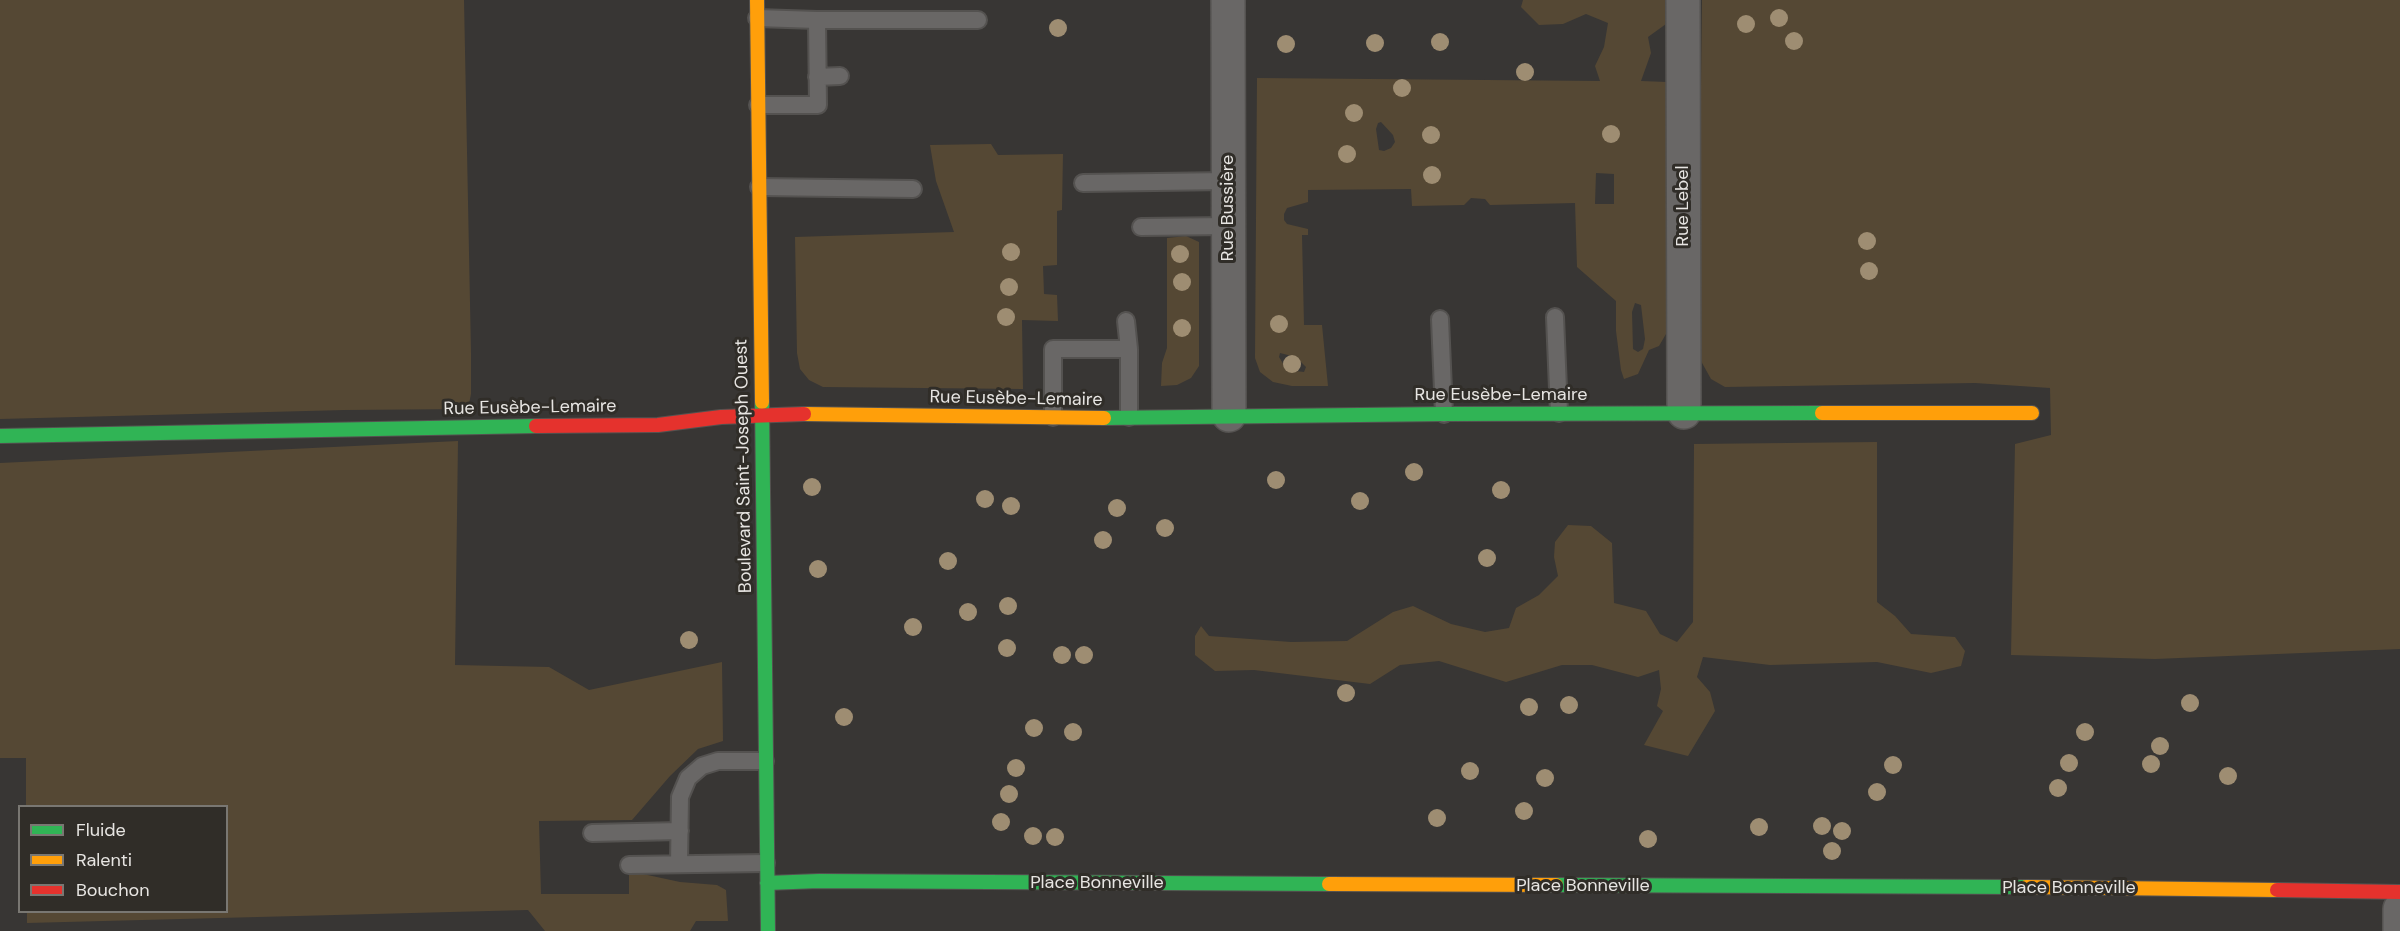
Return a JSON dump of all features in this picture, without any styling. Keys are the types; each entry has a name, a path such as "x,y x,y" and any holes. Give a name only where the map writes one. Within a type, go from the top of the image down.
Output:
{"street":[{"name":"Boulevard Saint-Joseph Ouest","path":"757,0 768,931"},
{"name":"Rue Bussière","path":"1228,0 1229,415"},
{"name":"Rue Lebel","path":"1683,0 1684,412"},
{"name":"Rue Eusèbe-Lemaire","path":"0,436 310,429 658,425 722,417 826,413 1129,417 1684,412 2032,413"},
{"name":"Place Bonneville","path":"767,883 819,881 2180,888 2400,892"},
{"path":"2400,909 2400,931"}],"lane":[{"path":"758,18 978,20"},
{"path":"758,105 818,105 818,20"},
{"path":"817,77 840,76"},
{"path":"1083,183 1228,181"},
{"path":"759,188 913,189"},
{"path":"1141,227 1228,226"},
{"path":"1555,317 1559,413"},
{"path":"1440,319 1444,414"},
{"path":"1126,321 1129,349 1129,417"},
{"path":"1053,417 1053,349 1129,349"},
{"path":"679,864 680,797 688,777 702,766 718,761 765,761"},
{"path":"592,833 680,831"},
{"path":"629,865 766,863"}],"shaded area":[{"path":"0,0 464,0 471,353 471,394 468,409 0,419"},
{"path":"1523,0 1666,0 1666,24 1648,37 1651,53 1641,81 1667,82 1666,334 1659,346 1649,350 1638,374 1624,379 1616,331 1616,301 1577,267 1575,203 1490,205 1485,199 1471,198 1464,205 1412,206 1411,189 1308,190 1308,202 1287,208 1284,220 1287,224 1308,229 1308,235 1302,235 1304,325 1322,325 1328,386 1292,386 1273,382 1260,372 1255,358 1257,78 1600,81 1595,66 1604,47 1608,23 1586,14 1563,24 1539,25 1521,7","holes":["1381,122 1393,135 1395,142 1391,148 1384,151 1379,150 1376,129 1378,123","1596,173 1614,174 1614,204 1595,204","1635,303 1641,305 1645,339 1643,349 1638,352 1633,349 1632,312","1280,353 1292,356 1306,367 1304,372 1287,370 1279,357"]},
{"path":"1702,0 2400,0 2400,649 2155,659 2011,655 2015,444 2051,435 2050,388 1975,383 1725,387 1711,379 1701,361 1698,341"},
{"path":"991,144 998,155 1063,154 1062,210 1057,211 1057,265 1043,266 1044,294 1057,295 1058,321 1022,320 1023,389 823,387 809,380 800,369 797,353 795,237 954,232 936,181 930,145"},
{"path":"1186,236 1199,242 1199,366 1191,378 1177,385 1161,386 1162,363 1167,348 1167,238"},
{"path":"458,441 455,665 549,667 589,690 722,662 723,741 698,749 670,776 632,820 539,821 541,894 629,894 629,871 680,882 717,885 726,890 728,921 696,921 690,931 545,931 528,910 27,923 27,913 228,913 228,805 26,805 26,758 0,758 0,463"},
{"path":"1877,442 1877,602 1895,616 1911,634 1955,637 1965,651 1961,666 1931,673 1877,662 1770,665 1703,657 1697,677 1710,692 1715,711 1688,756 1644,745 1663,711 1657,706 1661,689 1659,670 1638,677 1592,665 1562,665 1506,682 1439,661 1400,665 1370,684 1254,670 1215,671 1195,655 1195,636 1201,626 1209,636 1291,642 1347,641 1393,612 1413,606 1451,624 1485,632 1509,628 1516,608 1539,595 1558,576 1554,557 1555,542 1568,525 1591,526 1612,543 1614,603 1646,611 1660,634 1677,642 1693,622 1694,444"}],"traffic: fast":[{"path":"762,402 768,931"},
{"path":"1104,418 1822,413"},
{"path":"0,436 536,426"},
{"path":"767,883 819,881 1329,884"},
{"path":"1556,885 2026,887"}],"traffic: slow":[{"path":"757,0 762,402"},
{"path":"1822,413 2032,413"},
{"path":"804,414 1104,418"},
{"path":"1329,884 1556,885"},
{"path":"2026,887 2277,890"}],"traffic: jam":[{"path":"536,426 658,425 721,417 804,414"},
{"path":"2277,890 2400,892"}]}
